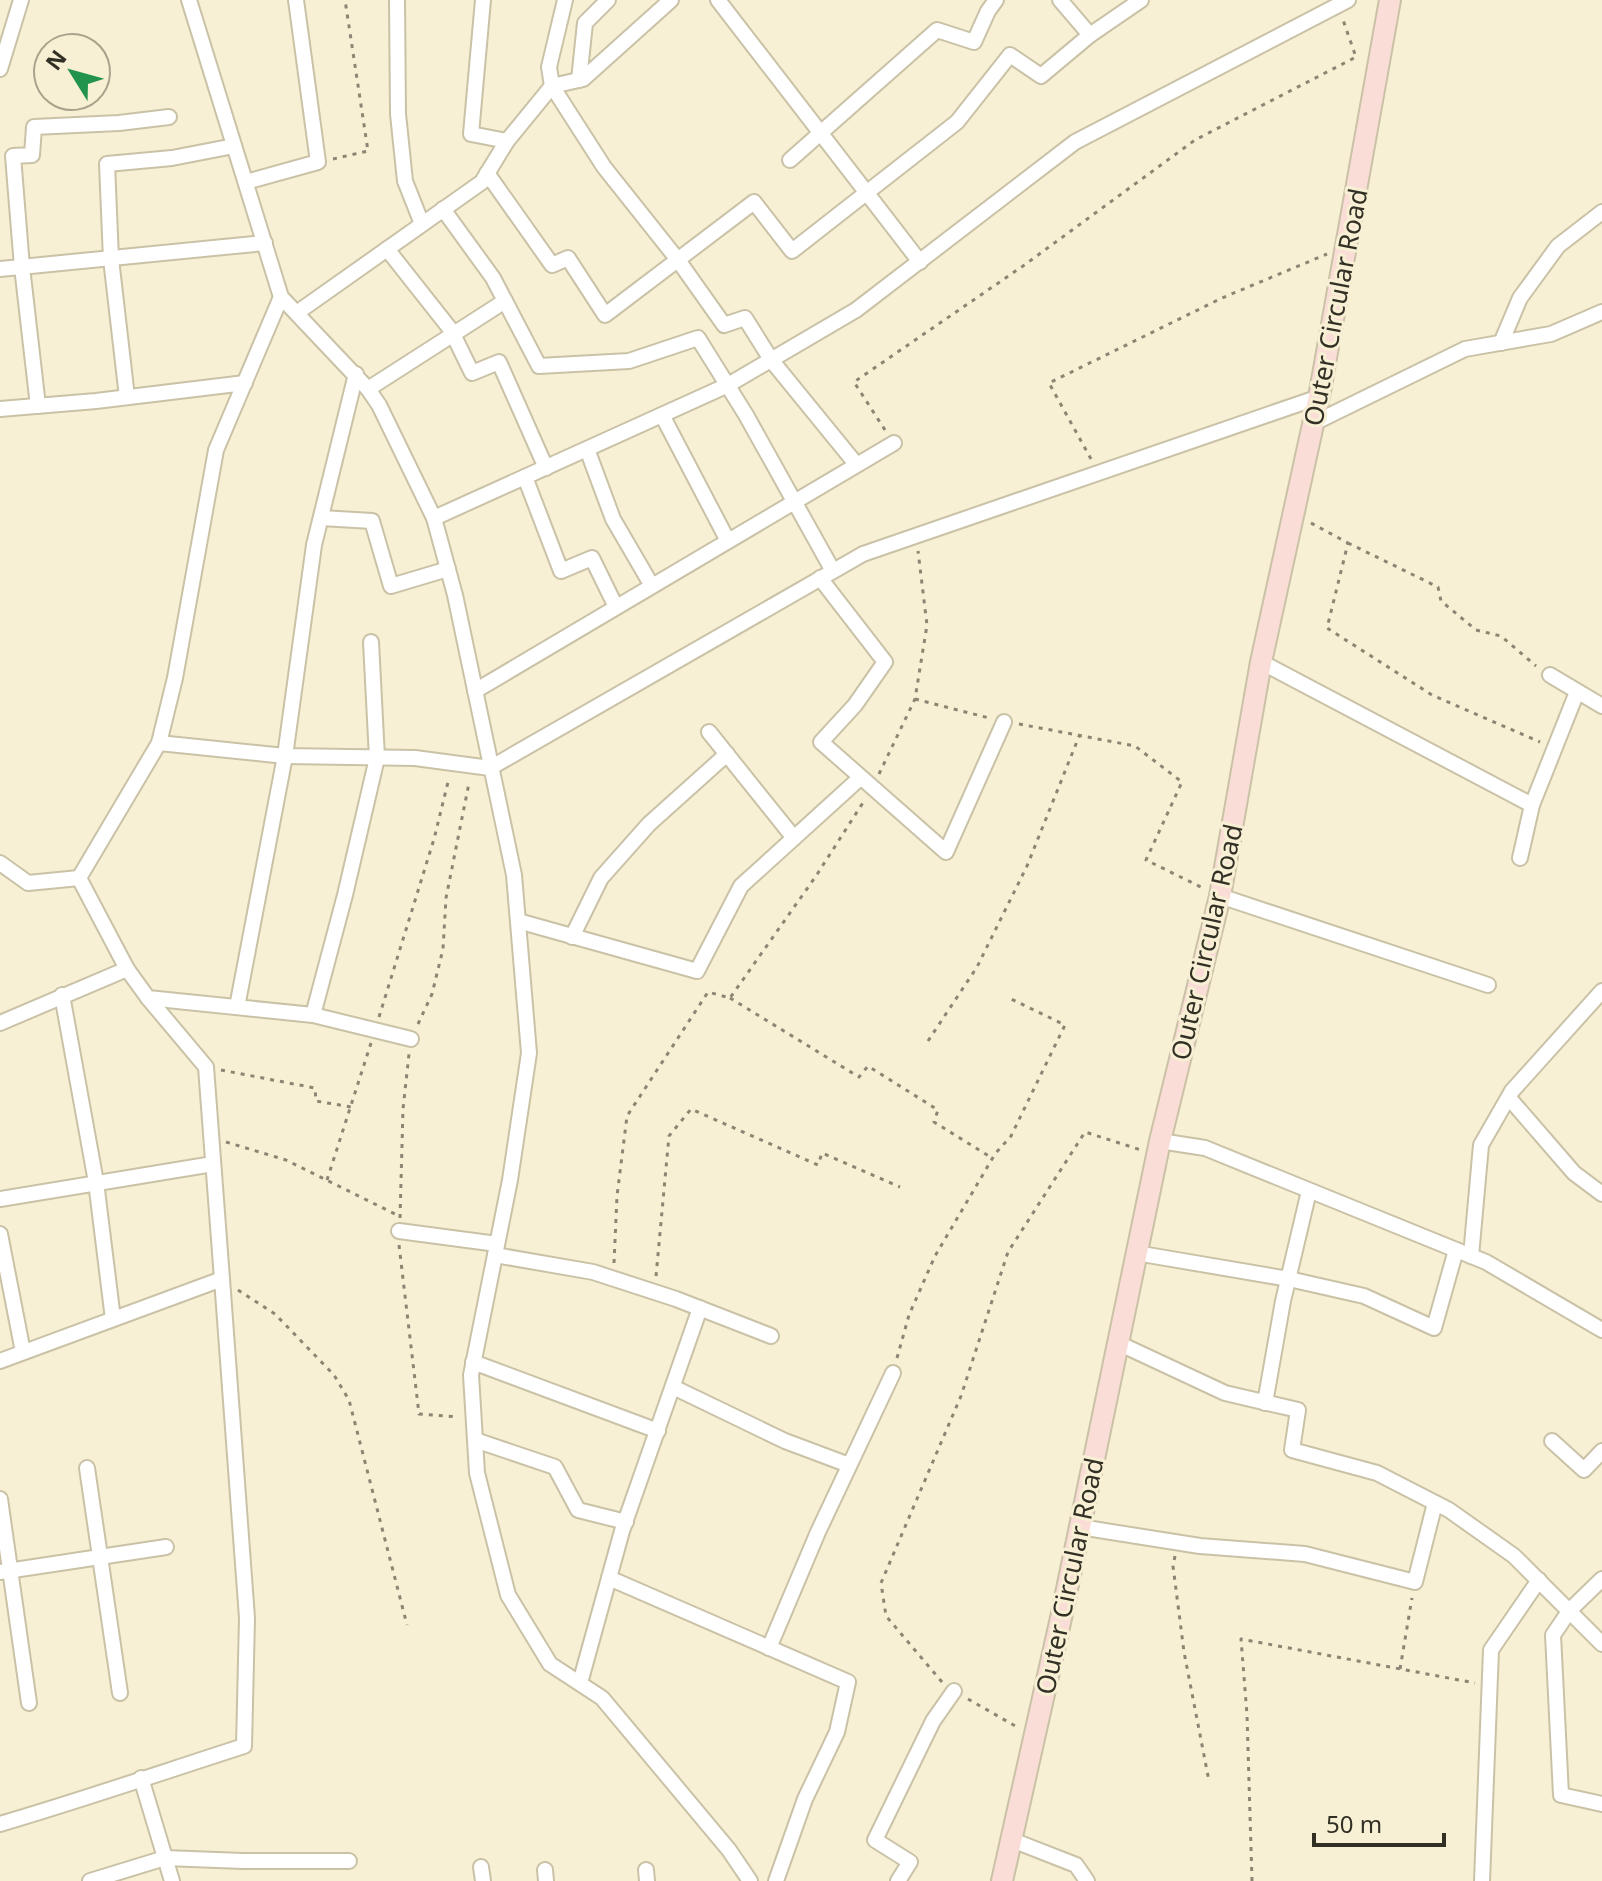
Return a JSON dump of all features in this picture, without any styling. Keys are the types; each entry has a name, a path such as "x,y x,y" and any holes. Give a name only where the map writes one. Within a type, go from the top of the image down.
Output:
{"street":[{"path":"0,69 21,0"},
{"path":"189,0 281,297 368,389 379,405 434,518 448,569 514,875 529,1053 496,1250 471,1375 477,1473 508,1595 550,1664 602,1698 729,1850 750,1881"},
{"path":"246,182 318,162 296,0"},
{"path":"397,0 398,114 405,181 422,224"},
{"path":"483,0 471,134 507,141"},
{"path":"565,0 549,67 552,86 604,167 678,260 724,325 745,318 772,361 856,464"},
{"path":"579,80 585,23 608,0"},
{"path":"298,312 482,182 507,141 552,86 579,80 671,0"},
{"path":"718,0 920,262"},
{"path":"790,160 822,135 937,30 974,42 996,0"},
{"path":"1060,0 1090,35"},
{"path":"487,173 552,265 568,258 605,315 754,202 792,251 957,122 1010,55 1041,76 1090,35 1141,0"},
{"name":"Outer Circular Road","path":"1002,1881 1080,1527 1158,1148 1220,896 1261,662 1319,397 1390,0"},
{"path":"434,518 728,385 772,361 856,310 1075,142 1343,3"},
{"path":"38,406 13,156 32,155 34,127 169,117"},
{"path":"127,397 111,259 107,164 172,158 234,146"},
{"path":"443,209 493,278 539,366 629,361 698,338 795,501 827,574 885,662 855,705 821,742 946,852 1004,722"},
{"path":"1501,343 1520,298 1558,246 1602,212"},
{"path":"0,269 265,243"},
{"path":"387,249 453,333 472,373 499,362 546,468"},
{"path":"79,878 159,743 175,678 216,450 281,297"},
{"path":"368,389 505,301"},
{"path":"1314,423 1465,349 1551,334 1602,312"},
{"path":"237,1007 285,756 314,545 356,374"},
{"path":"0,409 245,383"},
{"path":"159,743 285,756 415,758 490,768 863,554 1319,397"},
{"path":"662,415 728,541"},
{"path":"475,691 894,443"},
{"path":"587,449 613,519 652,586"},
{"path":"525,477 561,571 592,558 616,607"},
{"path":"321,518 372,521 391,586 448,569"},
{"path":"313,1015 377,758 371,642"},
{"path":"1261,662 1532,805"},
{"path":"1550,675 1602,706"},
{"path":"1520,858 1532,805 1577,692"},
{"path":"709,732 794,838"},
{"path":"572,937 601,878 649,824 727,754"},
{"path":"518,921 697,971 741,886 860,778"},
{"path":"0,863 28,883 79,878"},
{"path":"0,1824 106,1793 141,1778 244,1746 247,1618 206,1067 127,969 79,878"},
{"path":"1220,896 1488,985"},
{"path":"0,1023 127,969"},
{"path":"1471,1256 1481,1145 1509,1098 1602,991"},
{"path":"62,995 96,1182 113,1319"},
{"path":"148,998 313,1015 411,1039"},
{"path":"1509,1098 1574,1173 1602,1194"},
{"path":"1158,1148 1205,1148 1486,1262 1602,1330"},
{"path":"0,1199 213,1164"},
{"path":"1265,1403 1309,1191"},
{"path":"400,1224 593,1272 771,1336"},
{"path":"0,1234 23,1352"},
{"path":"1136,1253 1289,1279 1364,1296 1434,1328 1456,1250"},
{"path":"0,1361 222,1279"},
{"path":"580,1683 626,1522 700,1308"},
{"path":"1118,1343 1225,1393 1298,1410 1292,1450 1377,1473 1435,1503 1514,1556 1602,1644"},
{"path":"473,1362 658,1431"},
{"path":"769,1648 893,1373"},
{"path":"673,1387 785,1441 849,1465"},
{"path":"475,1440 555,1467 578,1510 626,1522"},
{"path":"1552,1441 1584,1470 1602,1451"},
{"path":"87,1468 120,1693"},
{"path":"0,1499 5,1571 29,1703"},
{"path":"1080,1527 1176,1543 1305,1554 1415,1582 1435,1503"},
{"path":"5,1571 166,1547"},
{"path":"609,1578 848,1682 837,1732 805,1799 776,1881"},
{"path":"1602,1579 1570,1610 1553,1635 1561,1795 1602,1804"},
{"path":"1482,1881 1491,1650 1539,1580"},
{"path":"898,1881 910,1862 875,1840 933,1721 954,1691"},
{"path":"141,1778 172,1881"},
{"path":"1012,1840 1076,1865 1087,1881"},
{"path":"90,1881 165,1858 349,1861"}],"path":[{"path":"318,162 368,151 345,0"},
{"path":"894,443 854,382 1023,266 1195,140 1356,57 1343,3"},
{"path":"1099,472 1049,383 1222,298 1346,246"},
{"path":"1294,514 1438,587 1441,601 1476,630 1501,636 1522,656 1550,675"},
{"path":"730,998 816,876 872,789 915,699 927,625 916,536"},
{"path":"1348,543 1327,628 1432,695 1555,748"},
{"path":"915,699 1004,722 1135,746 1182,782 1146,860 1220,896"},
{"path":"928,1041 977,967 1027,866 1080,734"},
{"path":"327,1180 434,839 453,763"},
{"path":"472,765 446,898 443,949 432,994 411,1039 403,1109 398,1254 410,1325 419,1414 473,1418"},
{"path":"614,1279 617,1196 627,1116 708,992 730,998 859,1077 868,1066 938,1110 934,1122 992,1158"},
{"path":"893,1373 909,1315 935,1256 992,1158 1011,1136 1065,1025 1007,997"},
{"path":"206,1067 315,1088 316,1101 351,1107"},
{"path":"655,1292 669,1136 691,1109 818,1165 822,1153 900,1187"},
{"path":"1035,1737 947,1687 886,1616 881,1583 961,1396 1008,1252 1085,1132 1158,1148"},
{"path":"211,1137 286,1160 327,1180 400,1224"},
{"path":"222,1279 275,1314 334,1375 349,1400 407,1625"},
{"path":"1176,1543 1173,1566 1184,1652 1209,1781"},
{"path":"1400,1669 1415,1582"},
{"path":"1252,1881 1247,1715 1241,1639 1490,1684"}]}
